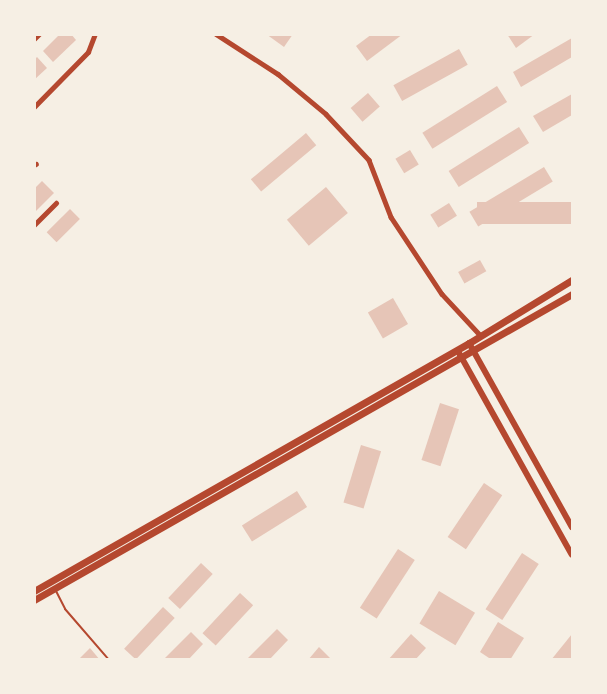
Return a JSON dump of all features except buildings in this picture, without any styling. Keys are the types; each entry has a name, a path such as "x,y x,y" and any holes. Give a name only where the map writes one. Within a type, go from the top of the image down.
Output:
{"main road":[{"path":"34,600 53,586 573,280"},
{"path":"34,591 53,586 573,294"},
{"path":"469,343 573,527"},
{"path":"457,350 573,555"}],"street":[{"path":"34,39 39,34"},
{"path":"34,107 88,52 95,34"},
{"path":"216,34 278,74 326,114 369,159 391,217 442,294 481,336 484,344"},
{"path":"34,225 56,203"}],"lane":[{"path":"53,586 65,609 109,660"}]}
